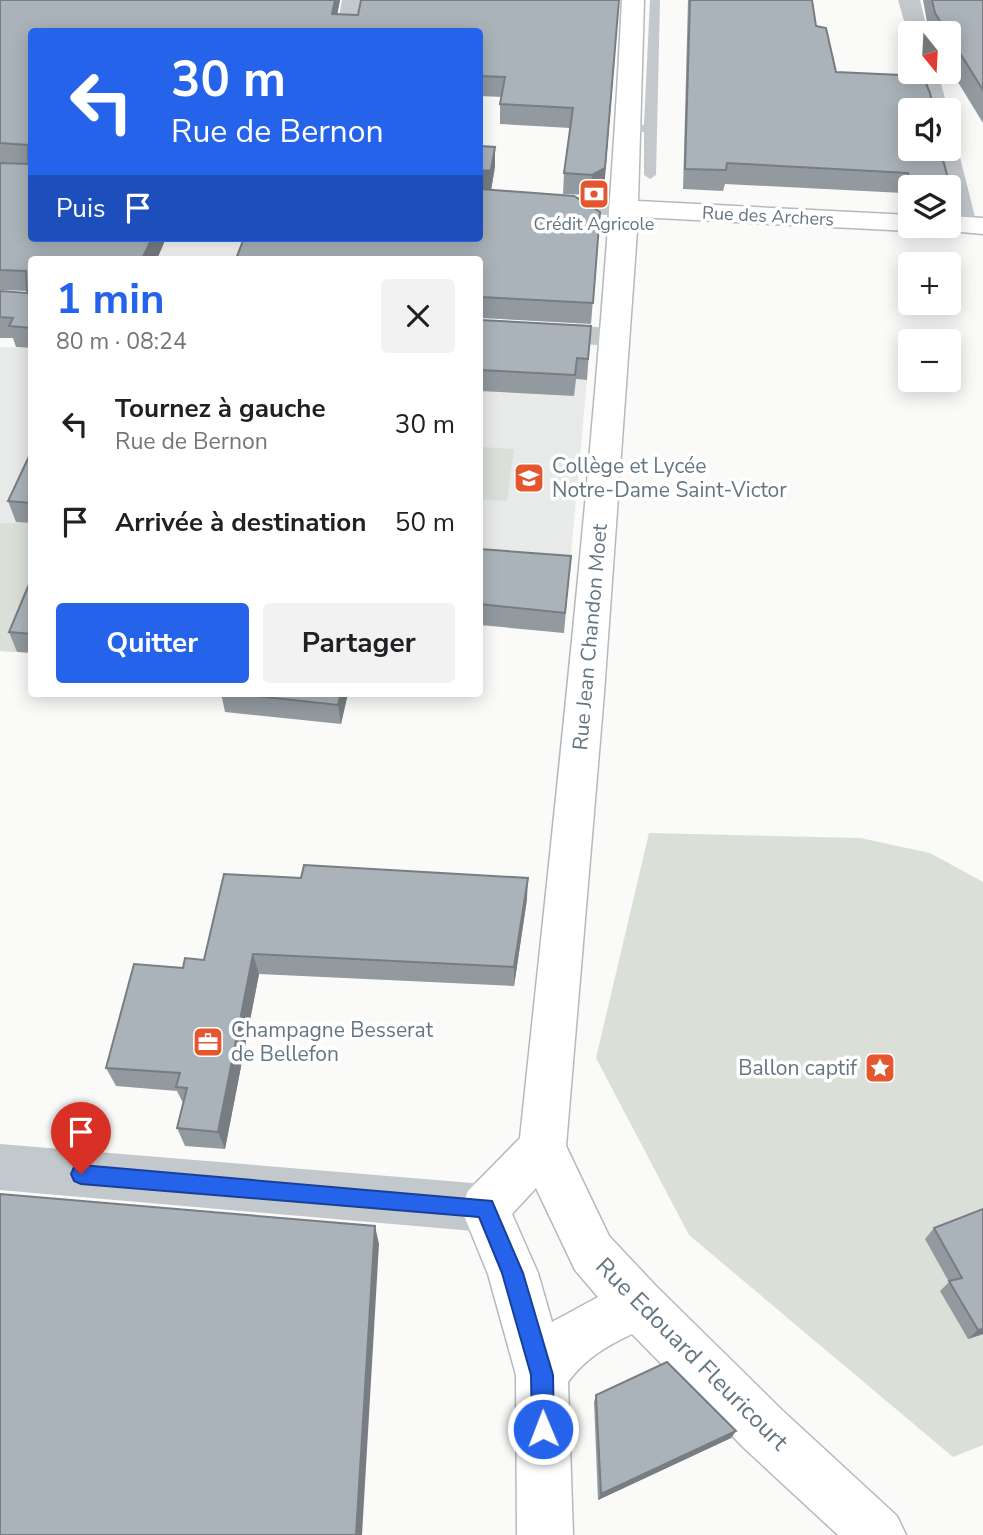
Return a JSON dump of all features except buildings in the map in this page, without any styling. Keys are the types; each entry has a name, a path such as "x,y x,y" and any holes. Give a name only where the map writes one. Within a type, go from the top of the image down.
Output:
{"main road":[{"name":"Rue Jean Chandon Moet","path":"542,1148 586,693 625,208 639,128 633,0"},
{"name":"Rue des Archers","path":"625,208 898,222"},
{"path":"542,1148 485,1208 513,1273 542,1375 545,1535"},
{"name":"Rue Edouard Fleuricourt","path":"542,1148 592,1252 638,1304 763,1429 878,1535"},
{"path":"542,1375 564,1345 578,1334 638,1304"}],"street":[{"path":"348,28 353,0"},
{"path":"909,0 914,21"},
{"path":"948,161 965,225"},
{"path":"483,200 625,208"},
{"path":"483,329 614,337"},
{"path":"0,1167 485,1208"}],"lane":[{"path":"650,175 639,128 655,0"}],"shaded area":[{"path":"0,347 28,348 28,624 16,652 0,651"},
{"name":"Collège et Lycée Notre-Dame Saint-Victor","path":"483,374 587,380 567,597 483,591"},
{"path":"483,447 514,449 507,501 483,499"},
{"path":"0,523 28,523 28,622 16,652 0,651"},
{"path":"649,833 860,838 930,853 983,882 983,1445 953,1457 689,1235 596,1058"}],"place":[{"name":"Crédit Agricole","path":"594,194"},
{"name":"Collège et Lycée Notre-Dame Saint-Victor","path":"529,478"},
{"name":"Champagne Besserat de Bellefon","path":"208,1042"},
{"name":"Ballon captif","path":"880,1068"}],"route":[{"path":"81,1174 485,1208 513,1273 542,1375 543,1429"}]}
